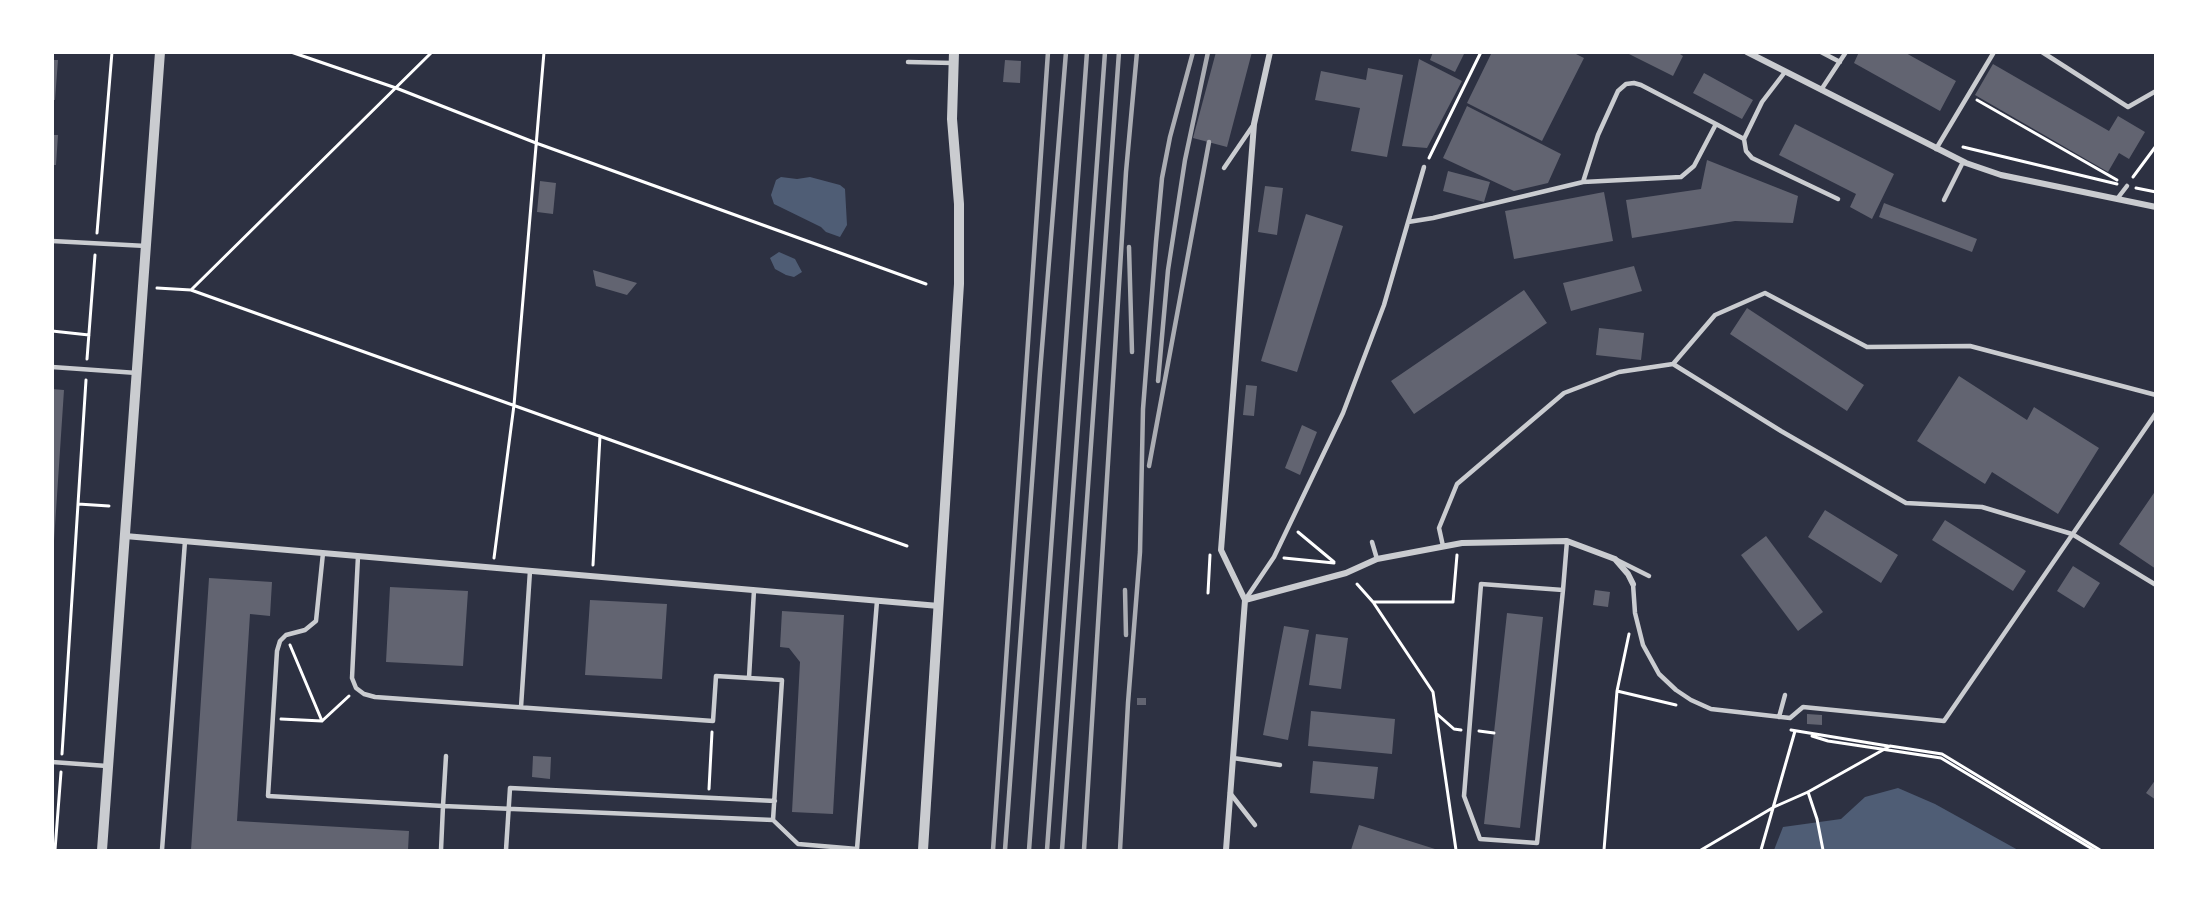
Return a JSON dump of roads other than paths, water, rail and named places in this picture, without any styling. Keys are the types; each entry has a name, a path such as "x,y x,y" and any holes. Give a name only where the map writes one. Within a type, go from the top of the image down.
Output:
{"street":[{"path":"102,850 160,52"},
{"path":"1226,850 1245,600 1221,550 1254,124 1269,52"},
{"path":"1748,52 1963,162 2001,175 2156,207"},
{"path":"923,850 960,241 952,119 954,58"},
{"path":"125,536 939,606"},
{"path":"1245,600 1346,573 1377,559 1462,543 1567,541 1615,559 1629,574 1633,584"}],"lane":[{"path":"1821,52 1840,62"},
{"path":"1821,90 1846,52"},
{"path":"1936,149 1994,52"},
{"path":"2042,52 2128,107 2156,91"},
{"path":"908,62 954,58"},
{"path":"1785,72 1762,102 1744,139 1746,151 1752,158 1838,199"},
{"path":"1583,182 1598,135 1618,91 1626,84 1641,85 1744,139"},
{"path":"1224,168 1254,124"},
{"path":"1408,222 1583,182 1681,177 1694,166 1716,124"},
{"path":"1944,200 1963,162"},
{"path":"1245,600 1274,557 1344,413 1384,305 1424,167"},
{"path":"2117,199 2127,186"},
{"path":"52,241 146,246"},
{"path":"1673,364 1715,315 1765,293 1867,347 1970,346 2156,395"},
{"path":"1443,546 1439,528 1457,484 1564,393 1619,372 1673,364 1781,431 1906,504 1982,507 2072,534 2156,585"},
{"path":"52,367 137,374"},
{"path":"1633,584 1635,613 1643,645 1659,674 1676,690 1711,709 1790,718 1803,707 1944,720 2156,413"},
{"path":"162,850 184,541"},
{"path":"1563,590 1481,584 1464,796 1480,839 1537,843 1563,590 1567,541"},
{"path":"1372,542 1377,559"},
{"path":"323,553 316,621 305,630 286,635 280,641 277,651 268,796 508,810 773,820 798,844 857,850 877,601"},
{"path":"358,556 352,678 356,688 364,694 375,697 713,722 716,676 782,680 773,820"},
{"path":"1615,559 1649,576"},
{"path":"521,707 530,571"},
{"path":"749,678 754,590"},
{"path":"1779,717 1785,695"},
{"path":"441,850 446,756"},
{"path":"1233,758 1280,765"},
{"path":"52,762 108,766"},
{"path":"506,850 510,789 774,801"},
{"path":"1230,793 1255,825"}],"water":[{"path":"781,177 797,179 810,177 840,185 845,189 847,225 840,237 774,204 771,195 776,180"},
{"path":"779,252 795,259 802,272 794,277 775,269 770,258"},
{"path":"1898,788 1935,804 2018,850 1774,850 1783,827 1841,819 1865,797"}],"railway":[{"path":"993,850 1048,52"},
{"path":"1005,850 1066,52"},
{"path":"1029,850 1087,52"},
{"path":"1047,850 1105,52"},
{"path":"1062,850 1119,52"},
{"path":"1084,850 1126,172 1137,52"},
{"path":"1120,850 1128,703 1140,552 1143,409 1156,242 1162,178 1170,137 1193,52"},
{"path":"1158,381 1168,270 1185,160 1208,52"},
{"path":"1149,466 1209,142"},
{"path":"1129,247 1132,352"},
{"path":"1125,590 1126,635"}]}
